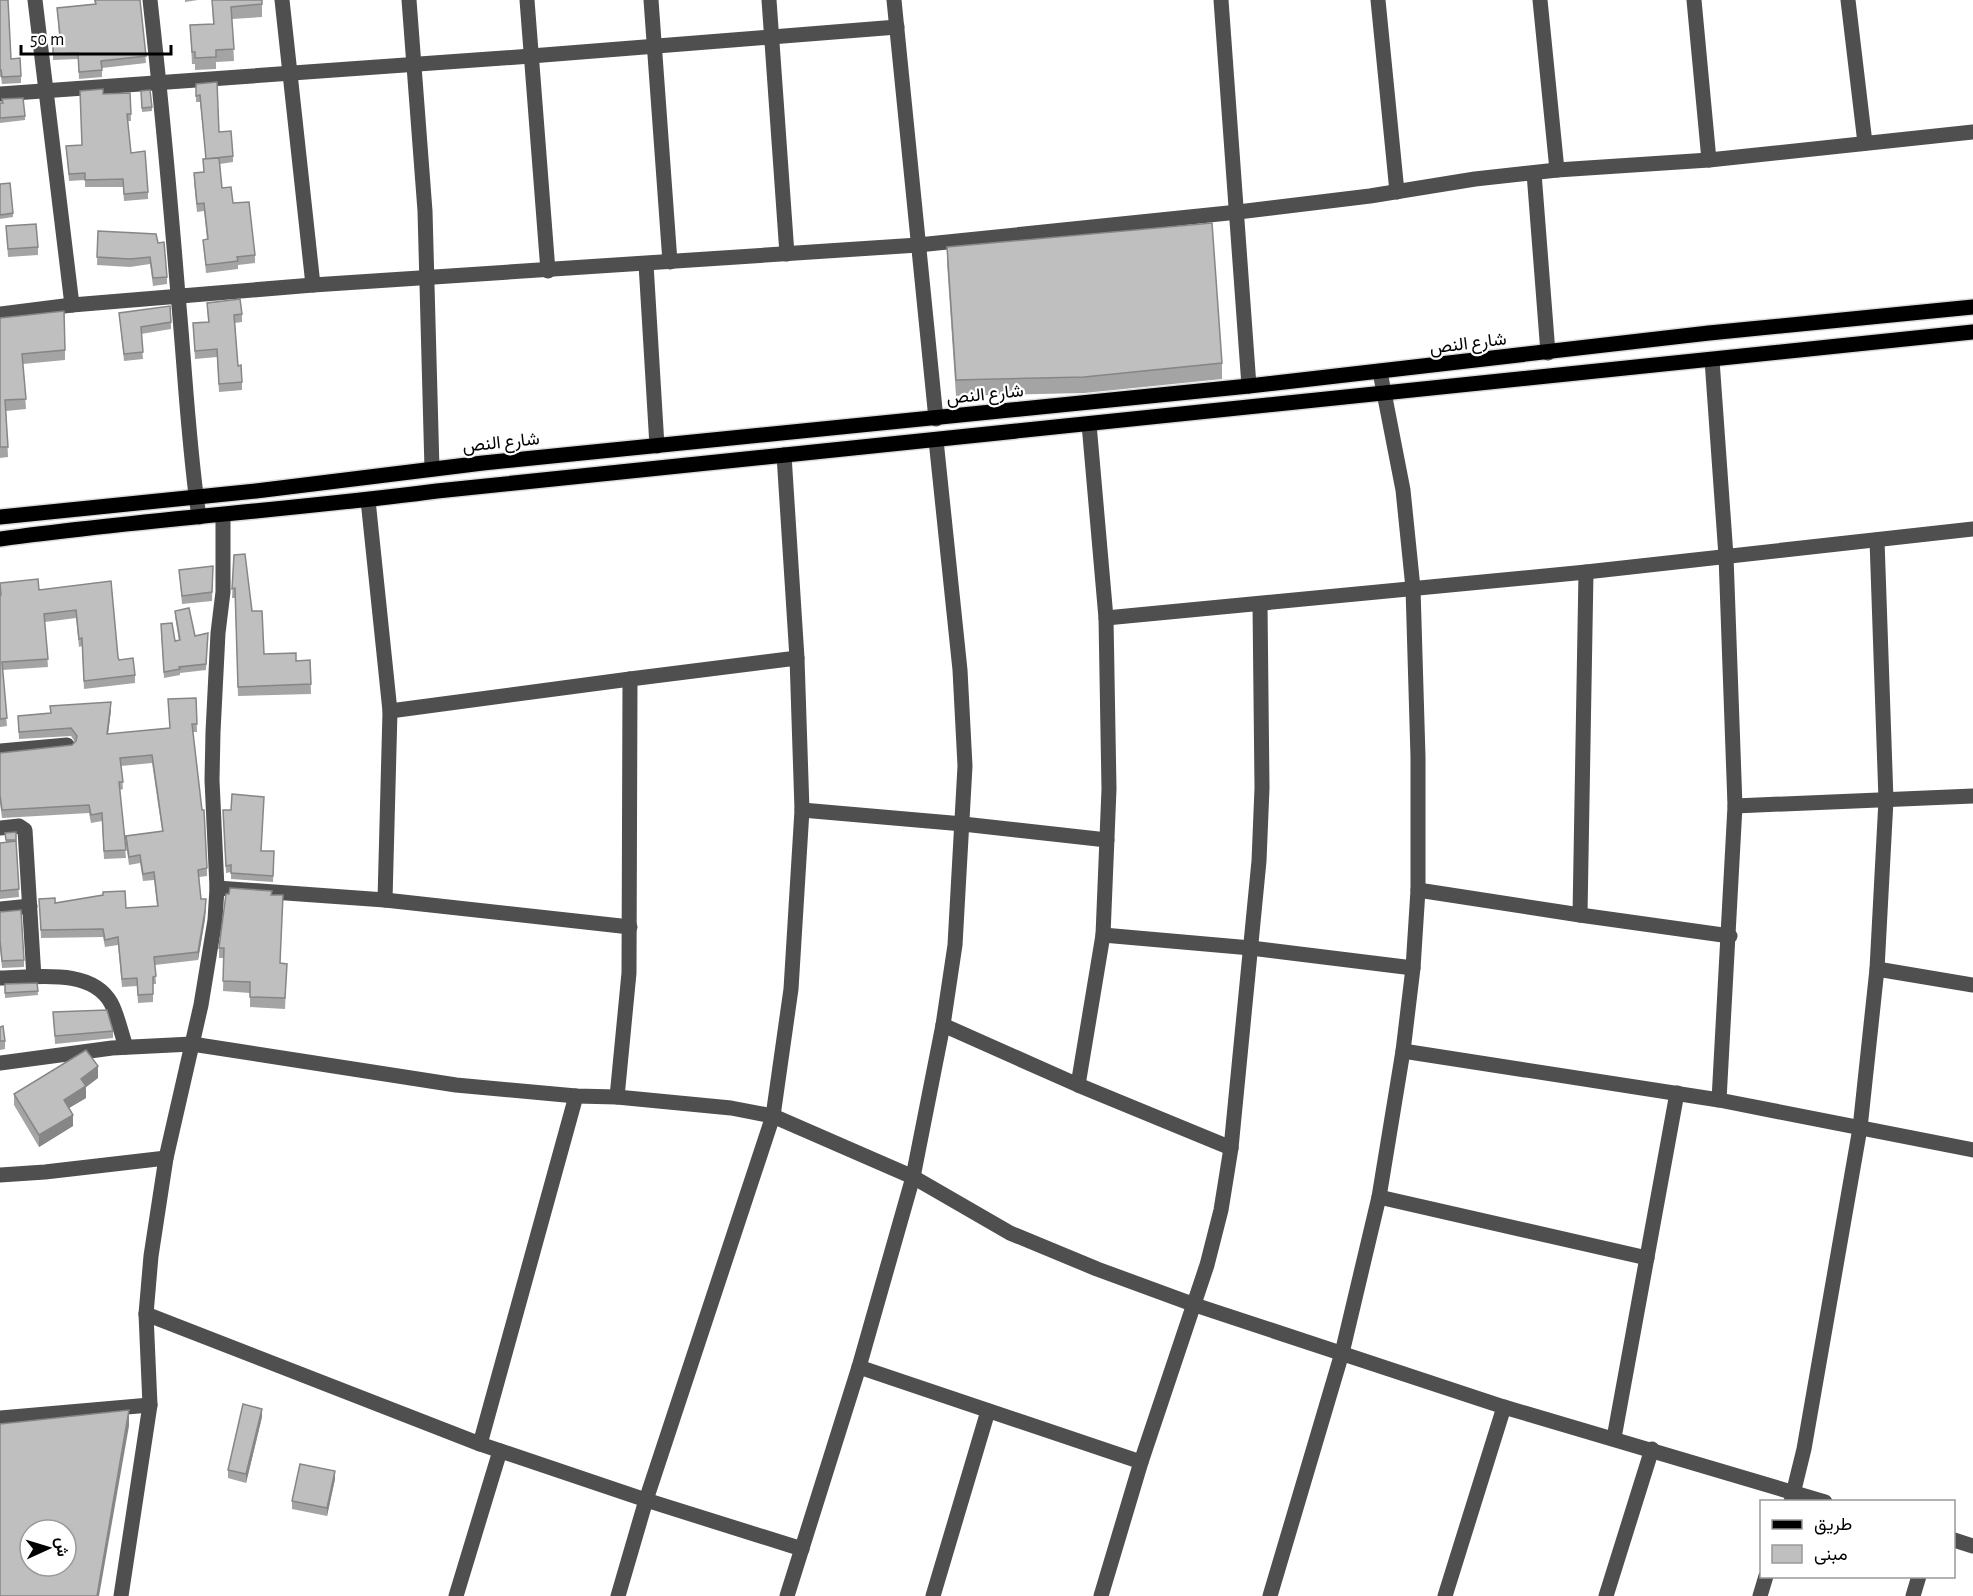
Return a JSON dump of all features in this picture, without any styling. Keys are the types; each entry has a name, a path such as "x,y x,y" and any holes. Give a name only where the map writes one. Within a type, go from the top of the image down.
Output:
{"main road":[{"name":"شارع النص","path":"0,517 256,491 483,463 936,419 1380,372 1709,333 1973,307"},
{"path":"0,539 135,522 223,515 1973,332"},
{"path":"483,463 485,487"}],"street":[{"path":"35,0 72,306"},
{"path":"150,0 160,83 179,298 189,448 199,517"},
{"path":"282,0 313,285"},
{"path":"409,0 424,180 432,469"},
{"path":"527,0 548,271"},
{"path":"651,0 670,262"},
{"path":"769,0 787,254"},
{"path":"894,0 936,419"},
{"path":"1221,0 1249,386"},
{"path":"1378,0 1397,192"},
{"path":"1540,0 1557,170"},
{"path":"1694,0 1709,160"},
{"path":"1848,0 1865,143"},
{"path":"0,94 897,27"},
{"path":"0,314 313,285 918,245 1238,212 1397,192 1474,179 1557,170 1709,160 1973,132"},
{"path":"1534,173 1548,353"},
{"path":"646,264 657,446"},
{"path":"1712,360 1726,556 1736,806 1719,1100"},
{"path":"1270,1596 1342,1353 1378,1197 1403,1052 1413,968 1418,890 1418,757 1413,588 1403,490 1380,372"},
{"path":"1078,1085 1103,935 1109,762 1106,618 1089,424"},
{"path":"787,1596 859,1367 913,1178 943,1025 955,945 965,766 960,670 936,440"},
{"path":"618,1596 646,1500 773,1116 791,989 802,810 797,658 784,455"},
{"path":"368,500 390,711 385,900"},
{"path":"121,1596 150,1405 146,1314 149,1267 166,1158 192,1044 216,920 217,888 212,780 218,633 223,592 223,515"},
{"path":"1106,618 1586,572 1973,529"},
{"path":"1792,1497 1806,1437 1860,1128 1877,969 1886,800 1877,540"},
{"path":"1580,915 1586,572"},
{"path":"1101,1596 1141,1462 1208,1265 1231,1148 1259,861 1262,788 1260,604"},
{"path":"390,711 797,658"},
{"path":"617,1097 629,973 630,679"},
{"path":"0,752 67,745"},
{"path":"1736,806 1973,796"},
{"path":"802,810 963,824 1107,840"},
{"path":"0,828 20,826 25,830 34,978"},
{"path":"217,888 385,900 630,927"},
{"path":"1418,890 1730,936"},
{"path":"0,909 30,906"},
{"path":"1103,935 1251,948 1413,968"},
{"path":"1877,969 1973,985"},
{"path":"0,978 71,977 84,980 96,987 111,1003 126,1047"},
{"path":"943,1025 1078,1085 1231,1148"},
{"path":"0,1063 126,1047 192,1044 456,1085 731,1108 773,1116 913,1178 1010,1233 1062,1256 1195,1305 1504,1407 1652,1449 1792,1497 1812,1500"},
{"path":"1403,1052 1719,1100 1973,1150"},
{"path":"1614,1438 1677,1094"},
{"path":"480,1444 576,1096"},
{"path":"0,1171 166,1158"},
{"path":"1378,1197 1647,1258"},
{"path":"146,1314 480,1444 802,1549"},
{"path":"859,1367 1141,1462"},
{"path":"0,1418 150,1405"},
{"path":"1445,1596 1504,1407"},
{"path":"933,1596 988,1412"},
{"path":"1606,1596 1652,1449"},
{"path":"456,1596 500,1451"},
{"path":"1955,1541 1973,1546"},
{"path":"1760,1596 1765,1578"},
{"path":"1913,1596 1918,1578"}],"building":[{"path":"0,0 8,0 11,59 20,58 21,76 2,77 0,70"},
{"path":"95,0 140,0 146,56 101,61 102,70 79,72 78,53 53,54 53,36 60,35 57,8 96,4"},
{"path":"212,0 262,0 262,4 231,7 234,49 216,50 216,57 195,58 195,52 192,52 190,25 214,24"},
{"path":"217,82 219,132 231,131 233,156 206,159 200,95 196,96 196,84"},
{"path":"103,89 103,94 130,93 131,114 127,114 131,153 145,151 148,192 124,194 123,179 85,180 85,173 69,174 66,146 82,145 80,91"},
{"path":"150,90 152,107 142,108 141,91"},
{"path":"23,98 25,116 0,118 2,99"},
{"path":"219,158 222,188 231,187 233,203 249,202 255,255 237,257 238,261 206,265 203,240 208,239 204,203 197,204 194,173 204,172 203,159"},
{"path":"10,183 13,213 0,215 0,184"},
{"path":"1212,223 1222,363 1084,377 956,380 947,247"},
{"path":"36,224 38,247 8,249 6,226"},
{"path":"98,231 156,234 158,243 164,242 167,277 153,278 150,257 130,259 97,257"},
{"path":"240,299 242,314 234,315 238,366 241,365 242,382 219,384 217,349 195,351 193,323 209,322 207,303"},
{"path":"170,306 171,322 141,327 143,352 124,354 119,313"},
{"path":"64,311 65,350 22,354 26,399 5,400 8,447 0,447 0,318"},
{"path":"245,554 252,611 262,611 264,654 296,653 296,661 310,660 311,684 238,687 235,588 232,589 234,555"},
{"path":"213,566 212,592 182,596 179,570"},
{"path":"38,579 39,590 111,581 118,657 119,660 133,658 135,675 84,681 82,638 79,639 76,610 44,614 48,659 2,662 7,718 0,719 0,583"},
{"path":"189,608 195,636 208,633 206,664 179,667 180,669 164,672 161,624 172,623 175,641 180,640 175,611"},
{"path":"196,698 197,724 192,724 202,810 204,810 207,868 198,870 201,899 206,899 198,952 154,957 156,976 153,977 153,994 138,995 137,978 122,979 118,937 105,940 103,929 41,930 39,899 55,898 55,903 103,895 103,892 125,891 126,908 158,906 154,872 143,874 140,855 129,857 126,836 163,831 152,755 120,758 123,782 119,782 126,850 104,851 102,813 91,815 89,805 2,810 0,753 72,745 77,736 71,728 19,732 18,716 51,713 50,706 111,702 107,734 170,728 168,699"},
{"path":"232,794 264,797 261,851 274,851 273,876 231,873 231,865 226,866 223,810 231,810"},
{"path":"16,832 16,840 6,840 5,833"},
{"path":"16,841 19,889 0,891 0,843"},
{"path":"230,888 272,891 271,895 283,895 280,963 287,964 285,998 250,997 250,982 223,981 224,948 219,948 226,894 229,894"},
{"path":"21,910 24,960 2,961 0,912"},
{"path":"37,983 38,991 5,993 5,984"},
{"path":"107,1010 113,1031 55,1036 53,1012"},
{"path":"3,1026 5,1041 0,1041 0,1027"},
{"path":"86,1050 98,1066 81,1079 86,1086 64,1100 73,1115 39,1135 14,1094"},
{"path":"243,1404 262,1409 246,1474 228,1470"},
{"path":"129,1410 97,1596 0,1596 0,1424"},
{"path":"300,1464 335,1471 327,1508 292,1501"}]}
